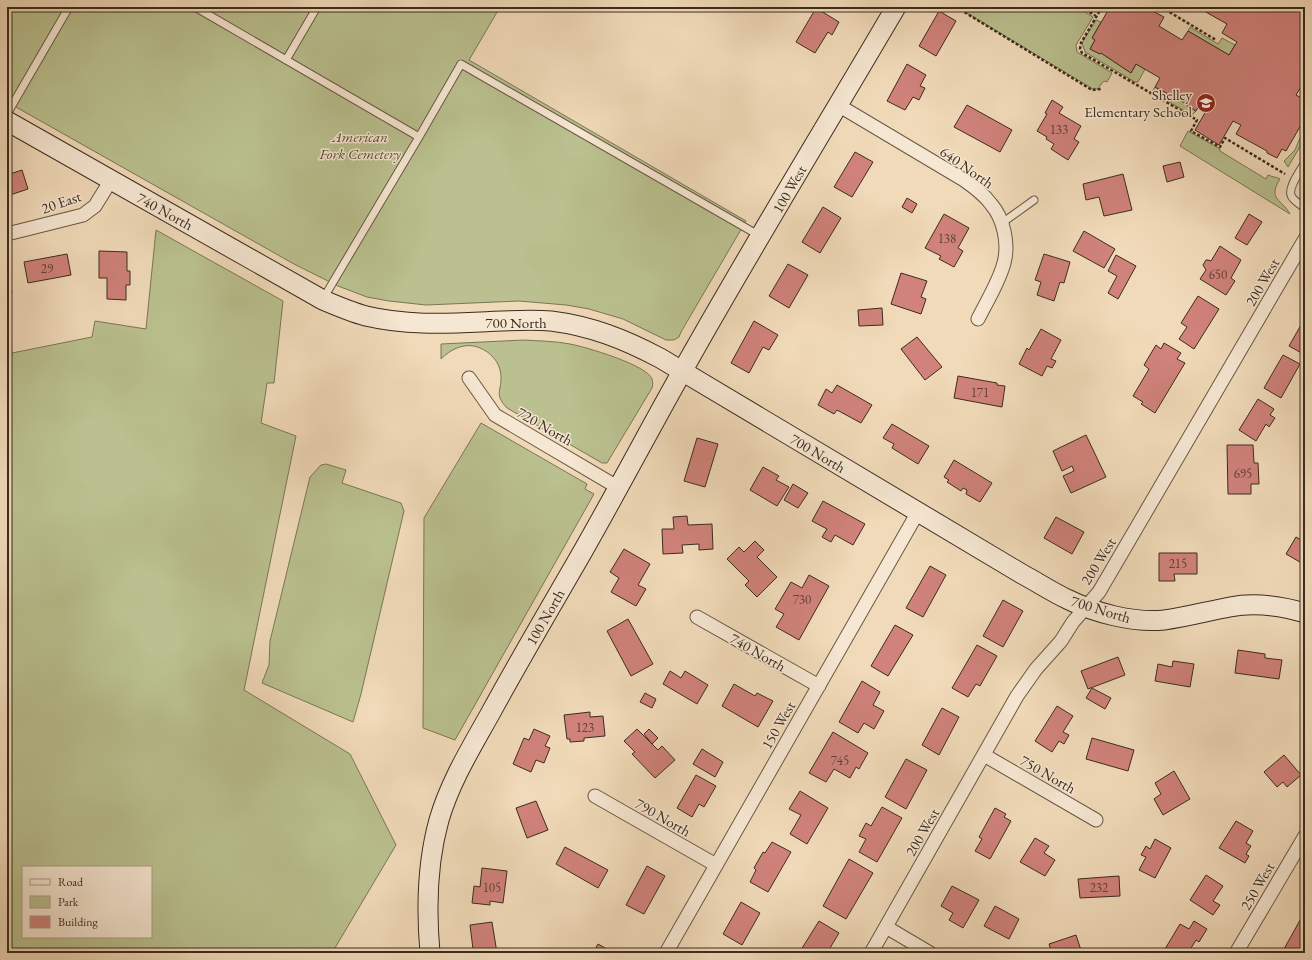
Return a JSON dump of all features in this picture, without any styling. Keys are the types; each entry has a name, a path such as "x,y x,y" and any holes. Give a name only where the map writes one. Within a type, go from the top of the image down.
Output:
{"street":[{"name":"100 West","path":"683,372 896,7"},
{"name":"640 North","path":"838,105 964,180 980,191 992,205 1002,223 1006,245 1004,262 996,284 978,319"},
{"name":"740 North","path":"7,121 323,300"},
{"name":"20 East","path":"7,234 83,215 95,206 111,180"},
{"name":"200 West","path":"871,953 1026,682 1061,641 1073,622 1099,592 1305,239"},
{"name":"700 North","path":"323,300 366,316 413,323 442,324 530,320 550,321 603,332 619,338 660,358 1056,593 1086,607 1121,618 1140,620 1163,620 1200,614 1231,606 1255,605 1288,608 1305,613"},
{"name":"100 North","path":"430,953 428,928 429,872 440,818 450,790 465,758 619,488 683,372"},
{"name":"720 North","path":"469,378 495,416 619,488"},
{"name":"150 West","path":"666,953 918,512"},
{"name":"740 North","path":"697,617 819,686"},
{"name":"750 North","path":"984,755 1096,820"},
{"name":"790 North","path":"595,796 716,866"},
{"name":"250 West","path":"1236,953 1305,836"},
{"path":"886,927 930,953"}],"lane":[{"path":"7,114 69,7"},
{"path":"195,7 419,137"},
{"path":"286,60 316,7"},
{"path":"323,300 461,64 761,237"},
{"path":"1305,162 1295,180 1290,195 1305,208"},
{"path":"1002,223 1034,200"}],"path":[{"path":"956,7 1092,90 1101,89"},
{"path":"1081,7 1096,16"},
{"path":"1102,7 1081,43 1080,49 1082,53 1197,120 1191,131 1220,147 1225,138 1285,174"},
{"path":"1161,7 1216,40"}],"green space":[{"name":"American Fork Cemetery","path":"7,7 500,7 469,60 746,221 679,337 674,340 666,340 623,319 589,309 566,305 519,301 426,305 367,297 338,286 294,264 7,102"},
{"path":"957,7 1077,7 1093,17 1076,45 1077,52 1112,73 1107,82 1104,81 1099,89 1093,89"},
{"path":"1096,20 1101,22 1092,38 1095,40 1090,49 1100,54 1101,53 1131,73 1136,64 1145,69 1138,82 1135,82 1085,52 1082,43"},
{"path":"1190,27 1218,44 1222,38 1235,45 1229,55 1188,31"},
{"path":"1155,87 1187,104 1186,105 1196,111 1192,115 1153,93"},
{"path":"1188,131 1220,149 1220,151 1266,179 1268,175 1280,179 1276,186 1275,195 1290,214 1180,146"},
{"path":"1305,132 1305,138 1288,167 1284,161 1295,150 1300,138"},
{"path":"156,230 283,301 274,383 267,383 261,423 296,436 244,690 350,754 396,845 332,953 7,953 7,354 92,337 95,321 146,329"},
{"path":"524,340 564,343 589,349 615,357 639,368 648,374 652,379 652,388 607,463 602,463 507,408 499,396 501,374 497,363 490,354 474,346 465,346 452,350 441,359 441,344"},
{"path":"481,423 587,484 585,489 594,494 455,740 423,728 424,518"},
{"path":"326,464 346,470 342,483 401,503 404,511 353,722 262,683 269,665 270,641 310,477 321,465"}],"building":[{"path":"1110,7 1145,7 1164,17 1159,26 1182,40 1188,31 1229,55 1237,42 1222,33 1227,24 1197,7 1305,7 1305,80 1296,95 1305,100 1305,118 1286,151 1282,149 1277,158 1267,153 1267,151 1236,134 1241,125 1233,121 1219,145 1195,130 1209,106 1201,102 1196,111 1186,105 1187,104 1155,87 1160,78 1136,64 1131,73 1101,53 1100,54 1090,49 1095,40 1092,38"},
{"path":"816,8 839,22 832,35 828,32 815,53 796,42"},
{"path":"939,11 956,21 936,56 919,46"},
{"path":"907,64 926,75 920,86 925,88 919,100 913,97 905,110 887,101"},
{"path":"1052,100 1063,107 1059,113 1081,126 1074,139 1079,142 1068,160 1051,149 1054,144 1046,139 1047,137 1037,131 1047,114 1045,113"},
{"path":"967,105 1012,130 1000,152 954,127"},
{"path":"855,152 873,162 852,197 834,187"},
{"path":"1180,162 1184,177 1167,182 1163,166"},
{"path":"22,170 28,189 7,196 7,175"},
{"path":"1123,174 1132,210 1104,216 1099,197 1086,200 1083,184"},
{"path":"907,198 917,204 912,213 902,207"},
{"path":"823,207 841,218 820,253 802,242"},
{"path":"944,214 969,228 958,248 963,251 954,267 939,259 941,256 925,248"},
{"path":"1249,214 1262,222 1247,245 1235,238"},
{"path":"1084,231 1115,249 1104,268 1073,251"},
{"path":"1220,246 1241,260 1231,278 1235,281 1226,295 1200,279 1206,270 1203,265 1206,260 1211,261"},
{"path":"99,251 127,252 127,271 130,271 130,285 126,285 126,300 107,299 107,278 99,278"},
{"path":"67,254 71,275 28,283 24,262"},
{"path":"1044,254 1070,262 1064,283 1060,282 1054,301 1037,295 1041,282 1035,280"},
{"path":"1116,255 1136,266 1118,299 1108,293 1117,276 1108,271"},
{"path":"788,264 808,275 789,308 769,296"},
{"path":"7,271 12,293 7,294"},
{"path":"901,273 927,281 921,297 926,299 921,314 891,304"},
{"path":"1198,296 1219,309 1194,349 1179,339 1187,327 1181,323"},
{"path":"882,308 883,325 859,326 858,310"},
{"path":"1305,318 1305,355 1289,346"},
{"path":"754,321 778,335 769,350 763,347 749,373 731,363"},
{"path":"1041,329 1061,340 1051,359 1056,361 1052,368 1047,366 1042,376 1019,364 1027,348 1029,350"},
{"path":"917,337 942,367 925,380 901,349"},
{"path":"1164,343 1181,353 1177,359 1185,363 1155,413 1141,404 1143,402 1133,396 1149,369 1144,365 1156,345 1161,349"},
{"path":"1283,355 1300,364 1281,398 1264,388"},
{"path":"958,376 997,383 997,385 1005,386 1002,407 954,398"},
{"path":"837,385 872,405 861,423 837,410 834,414 818,405 826,389 832,393"},
{"path":"1258,399 1274,409 1270,415 1275,418 1269,427 1266,424 1256,441 1239,430"},
{"path":"892,424 929,446 918,464 892,448 894,444 883,438"},
{"path":"1086,435 1106,477 1071,493 1063,476 1074,471 1072,466 1062,471 1053,451"},
{"path":"697,438 718,444 705,487 684,481"},
{"path":"1227,445 1253,445 1254,463 1258,463 1259,484 1251,484 1251,494 1228,494"},
{"path":"954,460 992,483 980,502 966,494 967,490 963,488 961,491 947,482 949,480 944,477"},
{"path":"763,467 779,476 776,480 789,487 777,506 750,490"},
{"path":"793,484 808,493 798,508 784,500"},
{"path":"823,501 865,524 853,545 835,535 831,542 822,537 827,529 812,521"},
{"path":"687,516 688,525 712,524 713,549 699,550 699,544 682,545 683,553 663,554 662,529 674,529 673,517"},
{"path":"1056,517 1084,532 1072,554 1044,538"},
{"path":"1296,537 1305,542 1305,565 1286,554"},
{"path":"755,541 764,550 757,557 777,577 757,597 745,585 749,581 727,559 739,547 744,552"},
{"path":"624,549 650,564 638,585 646,589 636,606 611,592 619,578 610,572"},
{"path":"1159,553 1197,553 1197,574 1174,574 1175,581 1159,581"},
{"path":"930,566 946,575 923,617 906,608"},
{"path":"809,575 829,586 799,640 776,627 784,614 775,609 791,582 802,588"},
{"path":"1003,600 1023,611 1003,647 983,636"},
{"path":"628,619 653,664 631,676 607,631"},
{"path":"895,625 913,635 888,676 871,666"},
{"path":"977,645 997,656 980,686 976,684 968,697 952,688"},
{"path":"1238,650 1265,654 1265,658 1282,660 1279,679 1235,673"},
{"path":"1118,657 1125,675 1088,689 1081,671"},
{"path":"1173,661 1194,664 1190,687 1155,681 1158,664 1172,667"},
{"path":"670,671 681,678 685,671 708,685 697,704 663,684"},
{"path":"862,681 880,692 873,705 884,711 874,729 864,723 858,733 839,722"},
{"path":"734,684 755,696 757,693 773,701 758,727 722,706"},
{"path":"1092,688 1111,698 1105,709 1086,698"},
{"path":"645,693 656,699 652,708 640,702"},
{"path":"1057,706 1073,716 1063,732 1069,735 1064,744 1059,741 1052,752 1035,741"},
{"path":"942,708 959,717 939,755 922,745"},
{"path":"590,712 590,717 603,716 605,736 584,738 584,741 570,742 570,739 567,739 564,715"},
{"path":"534,729 550,736 545,746 550,748 544,763 536,760 531,772 513,764 524,738 529,740"},
{"path":"637,729 658,750 662,746 675,760 655,778 632,754 635,752 624,741"},
{"path":"649,729 658,738 652,744 644,734"},
{"path":"833,732 868,753 859,769 856,767 850,778 834,769 826,782 809,773"},
{"path":"1092,738 1134,750 1128,771 1086,759"},
{"path":"702,749 723,762 715,777 693,764"},
{"path":"1284,755 1301,775 1287,787 1283,782 1277,787 1264,772"},
{"path":"906,759 927,770 906,809 885,797"},
{"path":"1174,771 1190,799 1163,815 1154,799 1161,794 1155,783"},
{"path":"696,775 716,786 704,807 699,804 692,817 677,808"},
{"path":"800,791 828,808 807,844 790,834 801,815 789,809"},
{"path":"536,801 548,830 527,838 516,808"},
{"path":"882,807 902,818 877,862 859,852 866,839 859,836 866,823 871,826"},
{"path":"995,808 1006,814 1004,817 1011,821 990,859 975,851 982,839 979,837"},
{"path":"1236,821 1253,831 1246,843 1251,846 1246,854 1249,856 1245,863 1219,848"},
{"path":"1035,838 1049,846 1044,853 1055,860 1045,876 1020,862"},
{"path":"1155,839 1171,848 1155,878 1139,870 1146,857 1141,855 1146,846 1150,849"},
{"path":"772,842 791,852 768,892 750,882 756,870 754,868 763,852 765,853"},
{"path":"565,847 608,870 598,888 556,864"},
{"path":"849,859 873,873 846,919 823,906"},
{"path":"647,866 665,876 644,914 626,905"},
{"path":"482,868 507,871 503,903 490,901 490,905 472,903 474,886 480,887"},
{"path":"1206,875 1223,886 1213,901 1220,905 1213,915 1190,900"},
{"path":"1119,876 1120,896 1080,898 1078,879"},
{"path":"952,886 979,900 963,928 949,920 953,913 941,906"},
{"path":"741,902 760,913 742,945 723,934"},
{"path":"995,906 1019,919 1009,939 984,926"},
{"path":"1304,913 1305,953 1292,953 1284,949"},
{"path":"819,921 839,933 827,953 799,953"},
{"path":"1194,921 1207,929 1199,942 1196,940 1188,953 1172,953 1165,949 1180,924 1189,929"},
{"path":"492,922 497,953 470,953 470,950 473,949 470,925"},
{"path":"1076,935 1082,953 1052,953 1049,944"},
{"path":"598,944 614,953 593,953"}],"place":[{"name":"Shelley Elementary School","path":"1206,103"}]}
